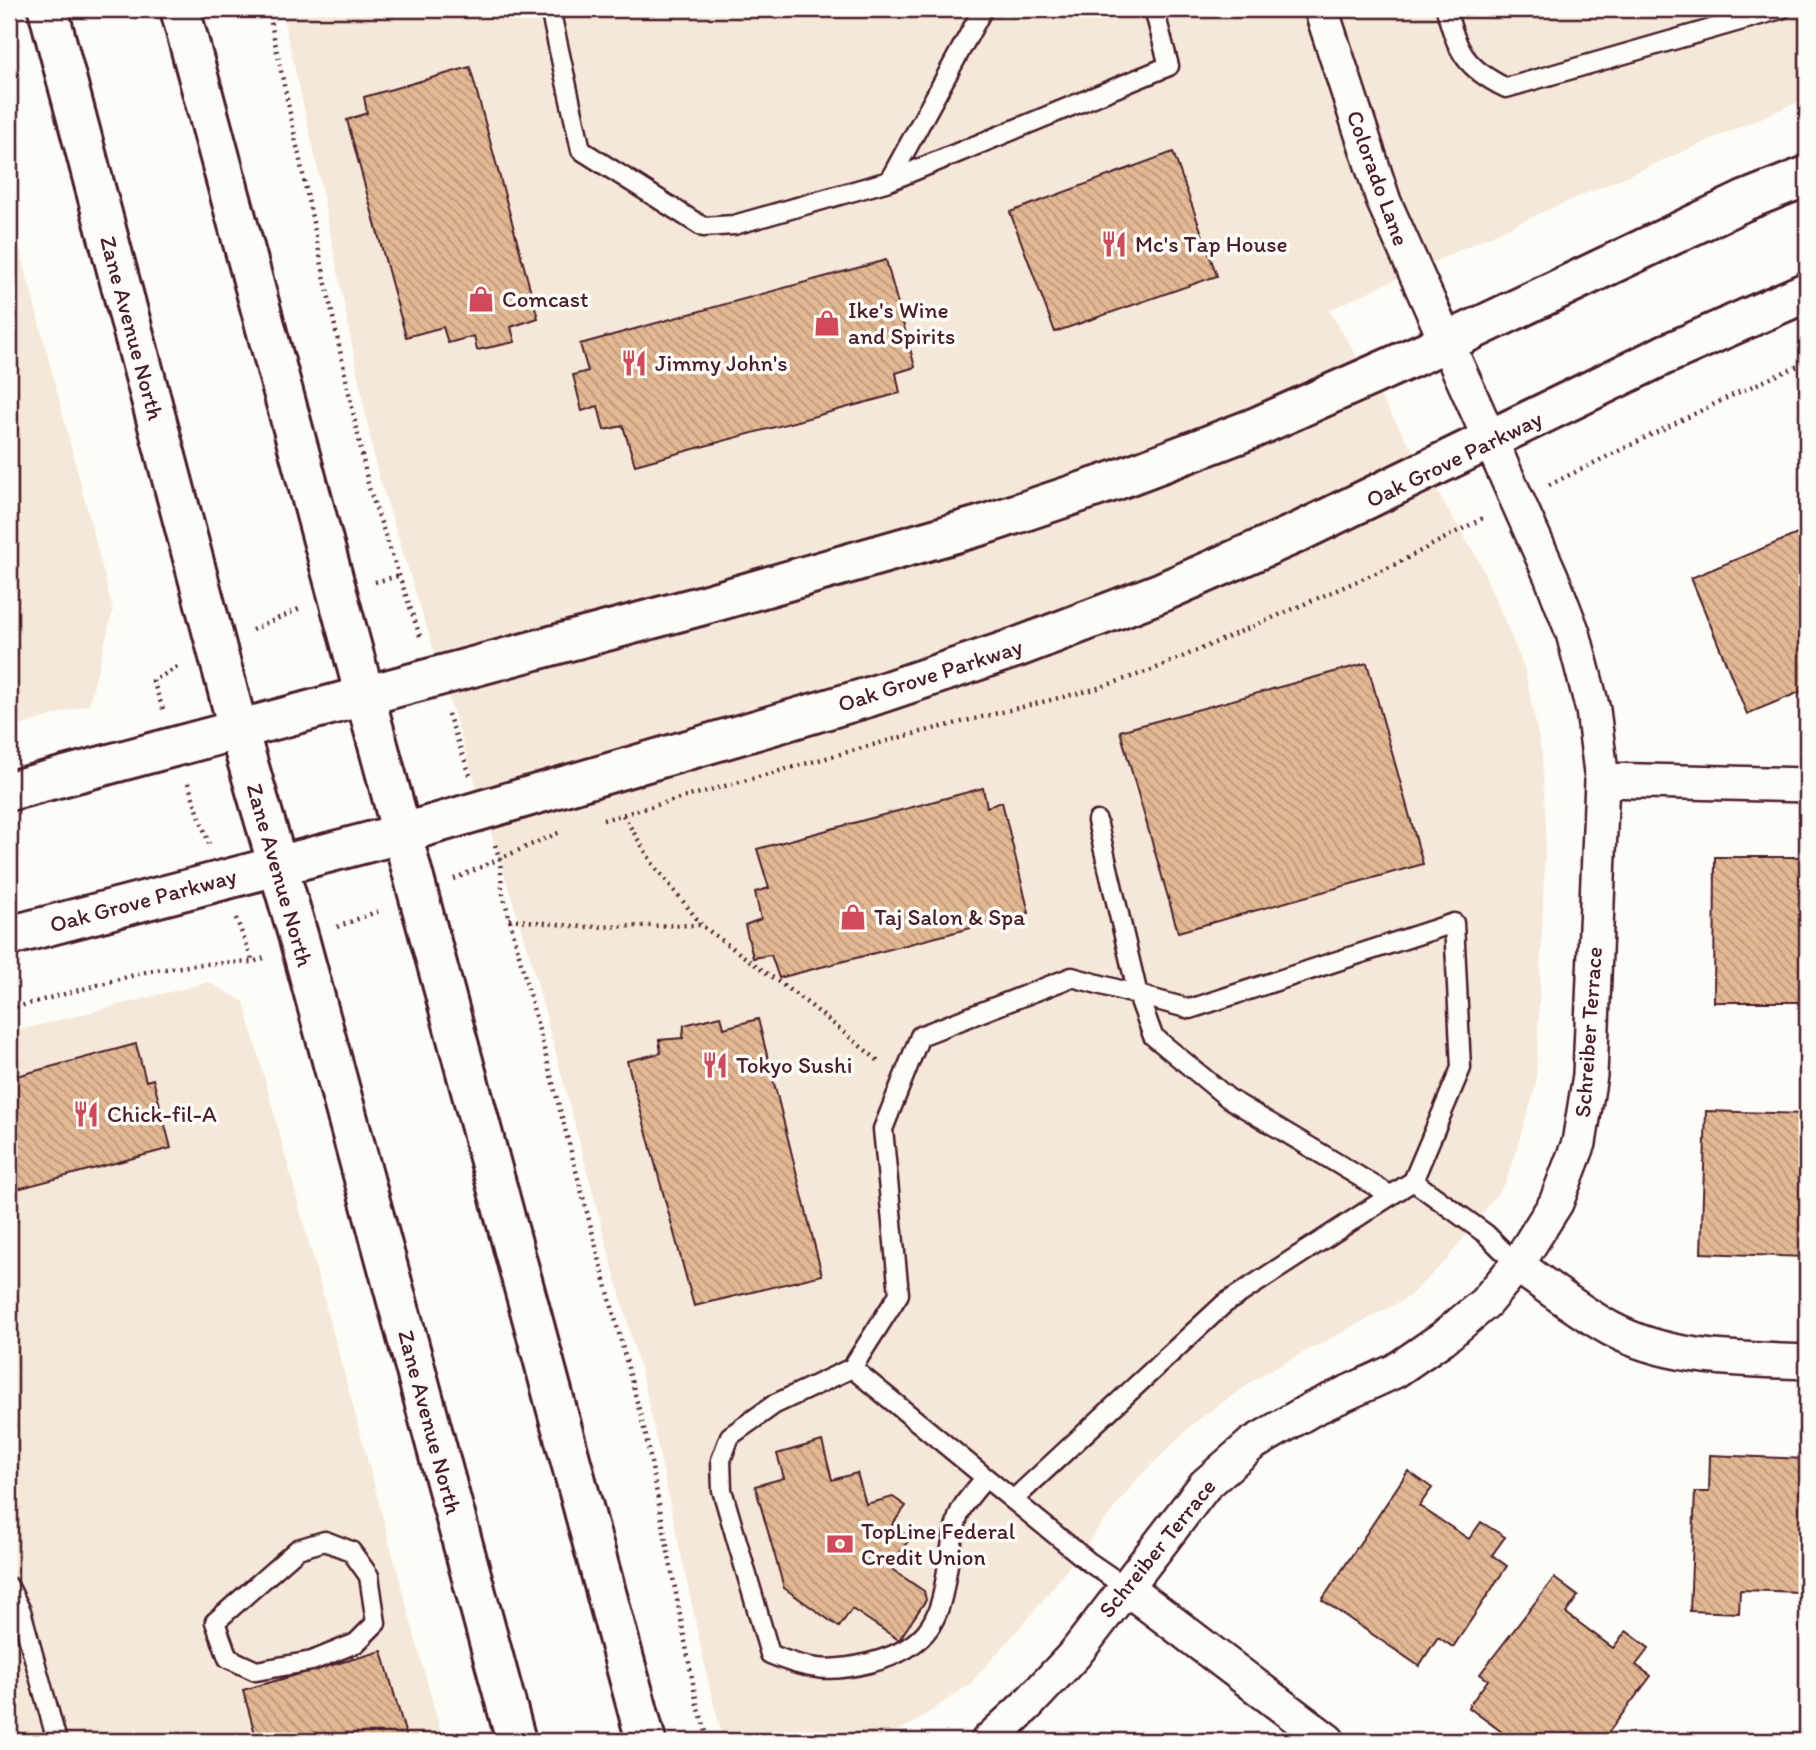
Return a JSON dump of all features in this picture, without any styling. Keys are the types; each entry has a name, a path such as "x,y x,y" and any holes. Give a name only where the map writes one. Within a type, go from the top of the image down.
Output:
{"street":[{"name":"Zane Avenue North","path":"48,9 216,645 300,942 516,1741"},
{"path":"180,9 646,1741"},
{"name":"Colorado Lane","path":"1321,9 1384,202 1445,343"},
{"path":"9,791 700,606 983,525 1254,428 1445,343 1662,239 1807,176"},
{"name":"Oak Grove Parkway","path":"9,936 400,834 869,697 1018,647 1162,592 1299,533 1664,355 1807,292"},
{"name":"Schreiber Terrace","path":"988,1741 1027,1705 1075,1654 1124,1586 1205,1485 1252,1444 1311,1409 1395,1371 1443,1339 1485,1303 1517,1265 1556,1203 1579,1143 1590,1074 1602,780 1592,710 1573,633 1492,441 1445,343"},
{"path":"1602,780 1807,785"},
{"path":"1517,1265 1568,1303 1614,1330 1659,1347 1712,1358 1807,1362"},
{"path":"1124,1586 1328,1741"}],"lane":[{"path":"550,9 581,150 704,227 734,225 889,181 1169,66 1154,9"},
{"path":"889,181 983,9"},
{"path":"1446,9 1457,48 1481,76 1506,88 1781,9"},
{"path":"1097,821 1138,995 1153,1036 1228,1098 1390,1195"},
{"path":"985,1478 958,1514 942,1603 925,1637 892,1658 825,1670 801,1668 771,1654 722,1490 721,1460 730,1436 775,1404 852,1368 899,1294 883,1129 920,1036 1072,977 1190,1009 1454,923 1461,1069 1413,1181 1224,1304 1013,1500"},
{"path":"1413,1181 1486,1234 1517,1265"},
{"path":"852,1368 1088,1562 1124,1586"},
{"path":"326,1541 351,1551 369,1576 376,1623 356,1643 312,1661 256,1671 229,1658 215,1622 298,1549 326,1541"},
{"path":"9,1587 21,1611 57,1741"}],"path":[{"path":"253,962 221,880 153,681 216,645 338,592 398,576 369,488 268,9"},
{"path":"1584,468 1807,362"},
{"path":"592,822 905,736 1095,689 1152,670 1392,566 1452,534"},
{"path":"623,815 653,864 701,925 810,1005 903,1080"},
{"path":"9,1009 149,971 203,964 253,962 418,895 569,829"},
{"path":"500,860 502,890 509,919 646,1436 697,1704 709,1741"},
{"path":"509,919 583,927 701,925"}],"shaded area":[{"path":"281,9 1807,9 1807,98 1536,215 1329,310 1480,563 1524,667 1542,755 1546,827 1536,1086 1506,1182 1446,1261 1407,1298 1263,1374 1195,1422 1138,1478 1032,1614 970,1684 914,1723 875,1741 723,1739 646,1392 529,953 376,467 314,151"},
{"path":"9,205 113,610 89,704 9,729"},
{"path":"209,982 244,1002 443,1741 9,1741 9,1033"}],"building":[{"path":"470,67 538,318 511,327 515,342 477,350 474,336 448,343 443,327 406,337 347,120 367,113 364,97"},
{"name":"Mc's Tap House","path":"1173,152 1217,276 1055,332 1010,212"},
{"path":"886,260 915,367 896,373 900,393 635,465 623,426 604,430 598,406 582,411 573,375 588,371 580,344"},
{"path":"1807,530 1807,689 1747,714 1691,578"},
{"path":"1367,663 1423,864 1178,932 1120,731"},
{"path":"983,788 987,807 1002,802 1029,913 779,978 771,955 753,958 745,925 761,919 755,892 769,888 757,849"},
{"path":"1715,857 1807,857 1807,1002 1714,1002"},
{"path":"721,1016 724,1028 758,1019 822,1275 694,1306 627,1061 661,1053 659,1040 683,1038 684,1025"},
{"name":"Chick-fil-A","path":"136,1044 146,1081 153,1079 171,1148 10,1191 9,1078"},
{"path":"1706,1111 1807,1114 1806,1257 1701,1253"},
{"path":"822,1441 832,1480 857,1473 866,1504 893,1497 906,1506 892,1525 910,1538 890,1568 924,1591 926,1600 899,1640 852,1609 839,1627 784,1588 755,1486 784,1478 777,1454"},
{"path":"1710,1455 1807,1459 1807,1612 1801,1612 1801,1592 1740,1590 1739,1613 1690,1611 1695,1492 1709,1492"},
{"path":"1408,1471 1432,1488 1419,1506 1469,1539 1481,1522 1505,1537 1492,1555 1507,1566 1453,1647 1438,1637 1419,1666 1322,1600"},
{"path":"1554,1578 1578,1596 1566,1613 1613,1648 1626,1631 1649,1648 1636,1665 1651,1676 1602,1741 1514,1741 1468,1707 1488,1680 1480,1674"},
{"path":"382,1651 407,1739 257,1741 243,1690"}],"place":[{"name":"Mc's Tap House","path":"1114,244"},
{"name":"Comcast","path":"481,299"},
{"name":"Ike's Wine and Spirits","path":"827,323"},
{"name":"Jimmy John's","path":"634,363"},
{"name":"Taj Salon & Spa","path":"853,917"},
{"name":"Tokyo Sushi","path":"715,1065"},
{"name":"Chick-fil-A","path":"86,1114"},
{"name":"TopLine Federal Credit Union","path":"840,1544"}]}
